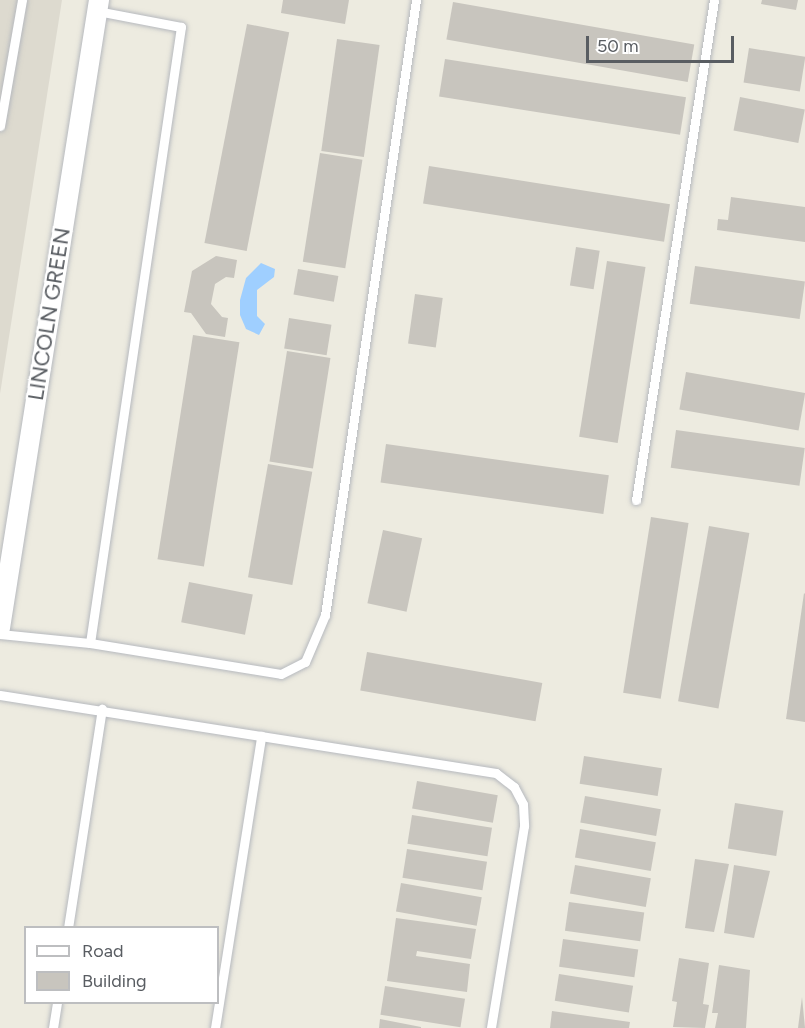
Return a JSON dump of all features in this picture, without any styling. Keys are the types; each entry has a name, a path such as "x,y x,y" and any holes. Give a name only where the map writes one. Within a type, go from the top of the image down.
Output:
{"street":[{"name":"LINCOLN GREEN","path":"0,628 98,6"}],"lane":[{"path":"0,126 21,0"},
{"path":"0,634 90,644 281,674 305,662 325,615 416,0"},
{"path":"636,500 714,0"},
{"path":"90,644 181,27 98,6"},
{"path":"0,695 102,709 496,773 514,787 523,804 524,826 491,1028"},
{"path":"68,926 102,709"},
{"path":"219,1003 261,736"},
{"path":"53,1028 57,1004"},
{"path":"215,1028 219,1004"}],"shaded area":[{"path":"0,0 62,0 0,394"}],"water":[{"path":"261,263 275,269 274,277 257,290 257,316 265,324 259,335 246,329 240,315 240,300 246,278"}],"building":[{"path":"283,0 349,0 345,24 281,13"},
{"path":"762,0 798,0 796,10 761,4"},
{"path":"453,2 694,45 688,82 446,39"},
{"path":"247,24 289,32 247,251 204,243"},
{"path":"337,39 380,45 364,157 321,151"},
{"path":"749,48 805,57 800,91 744,83"},
{"path":"445,59 686,97 680,135 439,97"},
{"path":"740,97 805,110 798,143 734,130"},
{"path":"320,153 362,160 345,268 303,262"},
{"path":"429,166 670,204 664,242 423,204"},
{"path":"731,197 805,207 805,242 717,230 718,219 728,220"},
{"path":"576,247 600,251 594,289 570,286"},
{"path":"216,256 237,260 234,278 226,277 215,284 211,304 222,317 228,318 225,337 206,334 191,313 184,312 192,271"},
{"path":"607,261 646,267 618,443 579,437"},
{"path":"695,266 805,281 800,319 690,304"},
{"path":"298,269 338,276 334,302 293,295"},
{"path":"415,294 443,298 436,347 408,344"},
{"path":"289,318 331,325 327,355 284,349"},
{"path":"193,335 239,342 204,567 157,559"},
{"path":"287,351 330,358 313,469 269,462"},
{"path":"686,372 805,393 799,430 679,409"},
{"path":"676,430 805,448 799,486 671,468"},
{"path":"386,444 609,475 603,514 381,483"},
{"path":"268,464 312,472 292,585 248,577"},
{"path":"651,517 689,523 661,699 623,693"},
{"path":"709,526 749,533 718,708 678,701"},
{"path":"383,530 422,538 407,612 367,603"},
{"path":"189,582 253,594 245,635 181,622"},
{"path":"805,594 805,722 786,719"},
{"path":"367,652 542,683 536,721 360,690"},
{"path":"584,756 662,768 658,796 580,784"},
{"path":"417,781 498,795 493,823 412,809"},
{"path":"585,796 661,809 656,836 580,823"},
{"path":"735,803 783,811 776,856 728,848"},
{"path":"412,815 492,828 487,856 407,844"},
{"path":"580,829 656,842 651,871 575,858"},
{"path":"407,849 487,862 482,890 402,878"},
{"path":"695,859 729,864 714,932 685,928"},
{"path":"575,865 651,878 646,907 570,894"},
{"path":"734,865 770,871 754,938 724,933"},
{"path":"401,883 482,897 477,926 396,912"},
{"path":"569,902 644,913 640,941 565,931"},
{"path":"396,918 476,929 471,959 417,951 416,956 470,964 467,992 387,981"},
{"path":"563,939 638,950 634,977 559,967"},
{"path":"679,958 709,963 703,1004 709,1005 705,1028 673,1027 677,1002 672,1001"},
{"path":"719,965 750,970 746,1028 715,1028 718,1013 712,1013"},
{"path":"559,974 633,986 629,1012 555,1001"},
{"path":"385,986 465,999 460,1027 380,1015"},
{"path":"802,997 805,1028 798,1028"},
{"path":"552,1011 630,1022 629,1028 550,1028"},
{"path":"380,1019 421,1027 421,1028 379,1028"}]}
